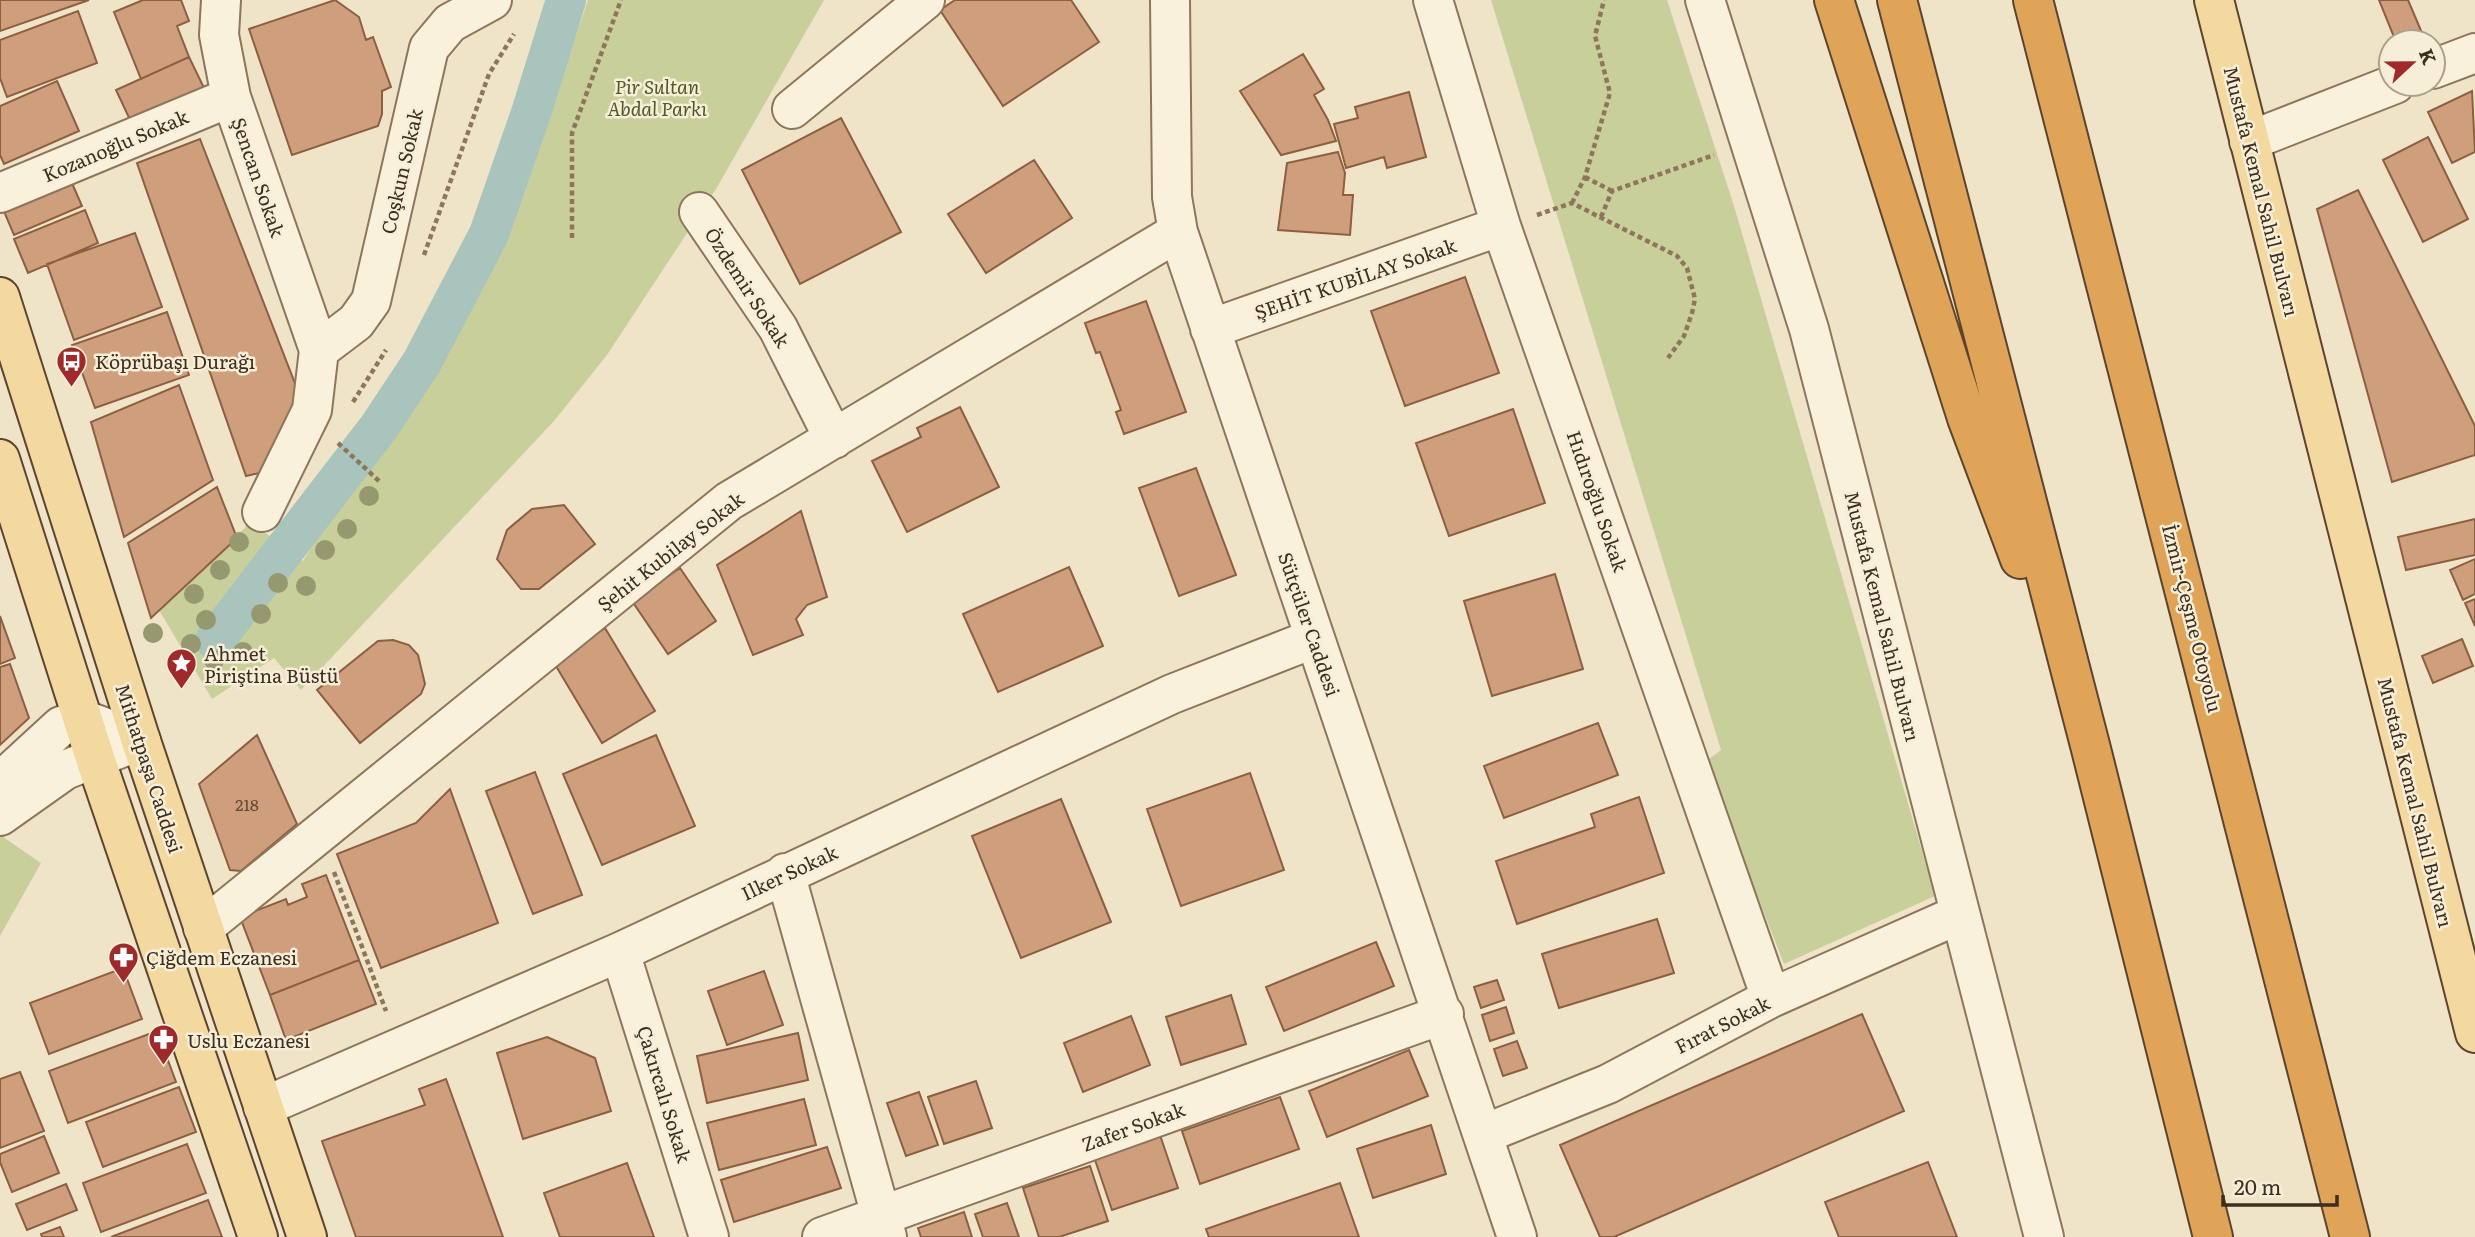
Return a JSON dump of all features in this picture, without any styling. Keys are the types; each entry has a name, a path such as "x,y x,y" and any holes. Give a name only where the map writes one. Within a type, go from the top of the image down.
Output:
{"highway":[{"path":"1834,0 1966,418 2091,749"},
{"path":"1897,0 2091,749 2213,1237"},
{"name":"İzmir-Çeşme Otoyolu","path":"2033,0 2350,1237"}],"main road":[{"name":"Mustafa Kemal Sahil Bulvarı","path":"2214,0 2475,1033"},
{"name":"Mithatpaşa Caddesi","path":"0,296 141,741 307,1237"},
{"path":"0,459 82,719 258,1237"}],"street":[{"name":"Şencan Sokak","path":"221,0 219,35 230,97 319,350"},
{"name":"Coşkun Sokak","path":"319,350 356,322 371,301 429,48 450,23 492,0"},
{"path":"792,109 925,0"},
{"name":"Sütçüler Caddesi","path":"1170,0 1172,197 1178,232 1444,1014 1517,1237"},
{"name":"Hıdıroğlu Sokak","path":"1433,0 1501,226 1770,998"},
{"name":"Mustafa Kemal Sahil Bulvarı","path":"1705,0 1809,329 2044,1237"},
{"path":"2447,64 2475,53"},
{"path":"2249,141 2377,91"},
{"name":"Kozanoğlu Sokak","path":"0,193 230,97"},
{"name":"Özdemir Sokak","path":"699,212 778,328 834,439"},
{"name":"ŞEHİT KUBİLAY Sokak","path":"1210,329 1501,226"},
{"name":"Şehit Kubilay Sokak","path":"203,928 729,501 1178,232"},
{"path":"262,512 312,410 319,350"},
{"name":"Ilker Sokak","path":"263,1107 620,952 1172,694 1315,638"},
{"path":"0,782 61,726 82,719 141,741"},
{"path":"0,816 65,770 141,741"},
{"path":"785,873 883,1227"},
{"name":"Fırat Sokak","path":"1484,1134 1608,1084 1770,998 1960,914"},
{"name":"Çakırcalı Sokak","path":"620,952 709,1237"},
{"name":"Zafer Sokak","path":"822,1237 883,1227 1444,1014"}],"path":[{"path":"572,238 572,133 621,0"},
{"path":"1573,203 1585,177 1610,93 1595,36 1604,0"},
{"path":"1585,177 1612,191 1751,142"},
{"path":"1601,217 1612,191"},
{"path":"1501,226 1573,203 1677,256 1687,268 1695,299 1684,336 1668,358"},
{"path":"350,454 379,481"},
{"path":"320,835 401,1049"}],"green space":[{"name":"Pir Sultan Abdal Parkı","path":"588,0 824,0 716,189 607,355 554,421 301,690 274,658 212,699 159,610 251,522 303,561 515,214"},
{"path":"1491,0 1667,0 1734,206 1935,896 1784,964 1705,762 1721,750"},
{"path":"0,835 41,863 0,936"}],"building":[{"path":"0,0 89,0 0,31"},
{"path":"143,0 181,0 189,21 177,26 189,57 141,79 114,12"},
{"path":"335,0 359,17 366,40 373,37 391,87 382,91 382,114 378,126 292,155 249,29"},
{"path":"955,0 1071,0 1099,42 1003,106 940,10"},
{"path":"2379,0 2408,0 2420,28 2390,28"},
{"path":"78,11 97,63 7,97 0,78 0,40"},
{"path":"1303,54 1324,89 1314,95 1336,141 1281,155 1240,91"},
{"path":"189,57 205,90 132,124 116,90"},
{"path":"57,81 79,131 4,164 0,155 0,106"},
{"path":"2472,91 2475,152 2452,163 2428,112"},
{"path":"1409,92 1426,157 1387,168 1384,157 1346,168 1334,124 1358,118 1355,107"},
{"path":"841,118 901,232 800,284 742,170"},
{"path":"2428,137 2468,219 2423,242 2383,160"},
{"path":"200,139 303,404 268,471 246,476 137,163"},
{"path":"1338,152 1345,173 1343,195 1353,195 1350,235 1278,230 1287,163"},
{"path":"1034,160 1072,218 986,273 948,214"},
{"path":"68,174 82,206 14,235 0,202"},
{"path":"2358,190 2475,426 2475,455 2392,482 2317,209"},
{"path":"85,210 98,243 28,273 14,239"},
{"path":"135,233 162,307 74,340 47,264"},
{"path":"1465,277 1499,373 1405,406 1371,311"},
{"path":"1146,301 1186,412 1124,434 1116,412 1121,410 1100,352 1096,353 1085,323"},
{"path":"167,312 189,375 95,408 72,345"},
{"path":"179,385 213,480 124,537 91,422"},
{"path":"960,407 999,487 907,532 872,461 921,437 917,428"},
{"path":"1513,409 1545,503 1449,536 1416,443"},
{"path":"1196,468 1236,575 1179,596 1139,488"},
{"path":"217,487 237,538 151,618 128,543"},
{"path":"564,505 595,544 539,589 521,589 497,559 507,530 532,509"},
{"path":"801,511 827,597 807,605 796,619 803,635 753,655 717,565"},
{"path":"2475,519 2475,555 2406,570 2398,537"},
{"path":"2475,559 2475,594 2463,600 2450,570"},
{"path":"1069,567 1103,646 998,692 963,614"},
{"path":"680,568 716,621 668,654 632,601"},
{"path":"1555,574 1583,669 1492,696 1464,601"},
{"path":"2475,599 2475,626 2465,603"},
{"path":"0,616 15,658 0,664"},
{"path":"605,628 655,711 602,743 553,661"},
{"path":"2462,639 2473,666 2433,683 2422,656"},
{"path":"393,640 409,645 418,655 425,684 421,694 360,743 317,690 378,641"},
{"path":"10,664 29,718 0,745 0,667"},
{"path":"1598,723 1618,775 1504,818 1484,766"},
{"path":"257,735 297,824 241,871 230,870 199,784"},
{"path":"656,735 695,826 602,865 563,774"},
{"path":"535,772 582,895 533,914 486,791"},
{"path":"1250,773 1284,870 1181,906 1147,809"},
{"path":"450,789 498,923 381,968 337,854 416,823"},
{"path":"1639,797 1664,873 1517,924 1496,861 1595,827 1591,814"},
{"path":"1061,799 1111,922 1021,958 972,836"},
{"path":"326,875 359,960 270,995 240,917 286,899 288,905 307,897 302,884"},
{"path":"1657,919 1674,973 1559,1008 1542,954"},
{"path":"1376,942 1394,986 1284,1031 1266,987"},
{"path":"359,960 376,1004 286,1040 270,995"},
{"path":"123,968 142,1019 49,1054 30,1003"},
{"path":"764,971 783,1025 727,1045 708,991"},
{"path":"1497,980 1504,1000 1481,1008 1474,987"},
{"path":"1231,995 1246,1044 1181,1065 1166,1017"},
{"path":"1506,1007 1514,1033 1490,1041 1482,1015"},
{"path":"1862,1014 1904,1111 1614,1237 1600,1237 1560,1145"},
{"path":"1131,1016 1150,1065 1083,1092 1064,1043"},
{"path":"157,1031 176,1082 68,1123 49,1071"},
{"path":"798,1033 808,1080 707,1103 697,1056"},
{"path":"547,1037 595,1058 611,1111 523,1139 497,1053"},
{"path":"1517,1041 1527,1068 1503,1076 1494,1049"},
{"path":"1409,1050 1428,1096 1327,1137 1309,1091"},
{"path":"20,1072 44,1131 0,1148 0,1079"},
{"path":"446,1079 503,1237 356,1237 322,1141 425,1105 419,1089"},
{"path":"976,1081 992,1128 944,1144 928,1097"},
{"path":"179,1087 196,1132 103,1167 86,1122"},
{"path":"919,1092 938,1145 906,1156 887,1103"},
{"path":"1280,1097 1299,1149 1200,1184 1182,1131"},
{"path":"804,1099 816,1145 719,1170 707,1123"},
{"path":"1431,1125 1446,1174 1373,1198 1357,1149"},
{"path":"1160,1135 1178,1188 1112,1210 1094,1157"},
{"path":"44,1136 59,1173 12,1192 0,1162 0,1154"},
{"path":"187,1144 206,1193 101,1232 83,1183"},
{"path":"827,1147 841,1188 734,1222 721,1180"},
{"path":"1928,1162 1957,1237 1839,1237 1825,1202"},
{"path":"627,1163 654,1237 560,1237 544,1193"},
{"path":"1090,1166 1108,1221 1059,1237 1039,1237 1023,1188"},
{"path":"1340,1183 1359,1237 1209,1237 1206,1229"},
{"path":"66,1184 77,1210 27,1230 16,1204"},
{"path":"208,1200 222,1237 111,1237"},
{"path":"1007,1203 1019,1237 983,1237 975,1214"},
{"path":"964,1212 972,1237 921,1237 918,1228"},
{"path":"60,1227 64,1237 42,1237 41,1234"}],"waterway":[{"path":"215,640 379,427 422,362 489,234 566,0"}],"place":[{"name":"Köprübaşı Durağı","path":"72,388"},
{"name":"Ahmet Piriştina Büstü","path":"181,691"},
{"name":"Çiğdem Eczanesi","path":"123,984"},
{"name":"Uslu Eczanesi","path":"164,1067"}]}
